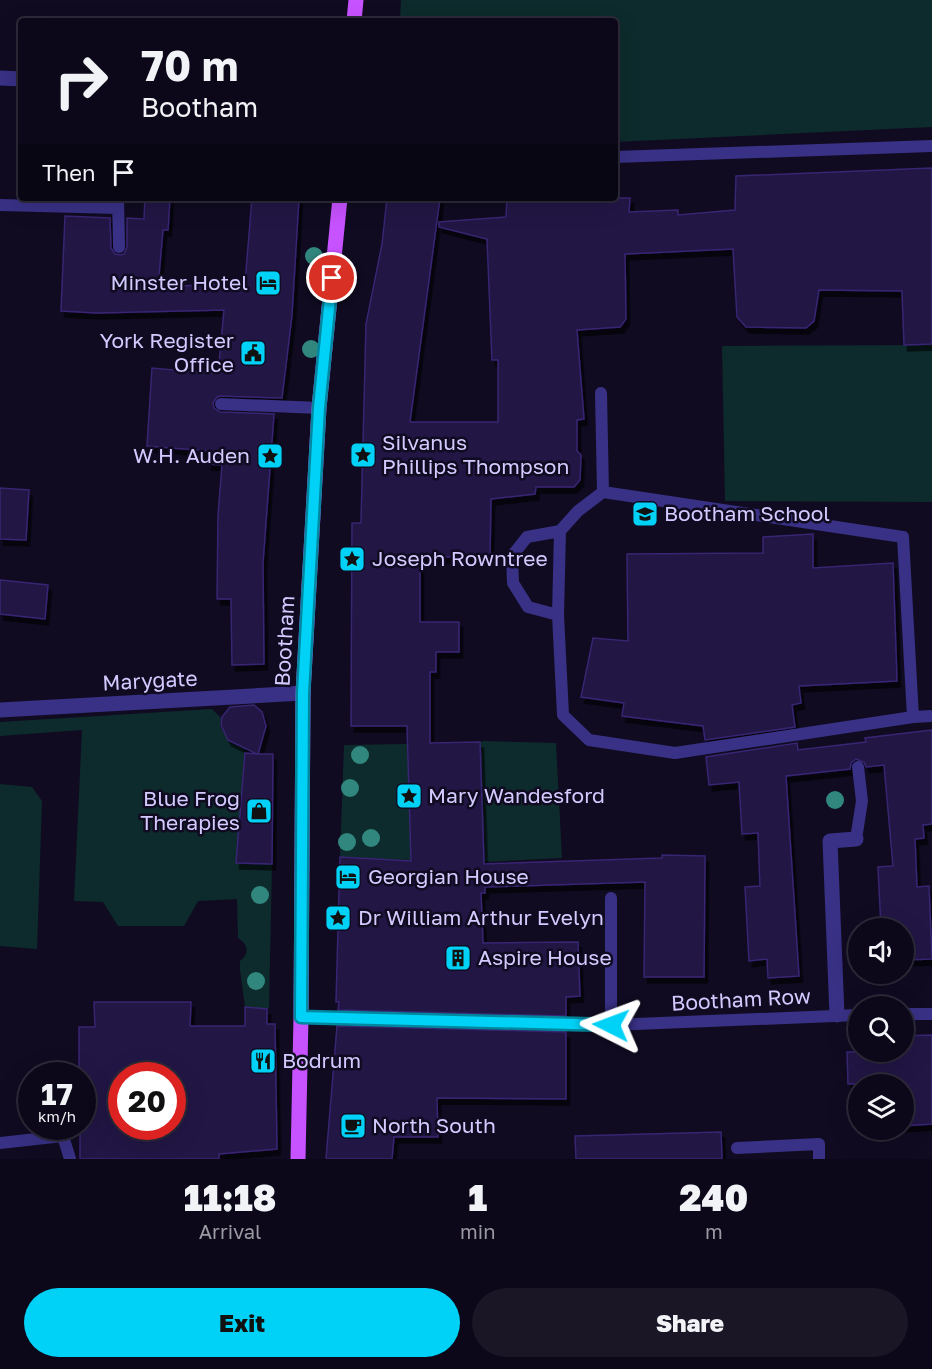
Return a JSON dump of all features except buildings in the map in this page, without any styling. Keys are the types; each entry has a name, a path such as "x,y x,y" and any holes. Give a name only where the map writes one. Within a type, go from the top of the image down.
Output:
{"main road":[{"path":"354,18 356,0"},
{"name":"Bootham","path":"298,1159 303,693 319,408 340,201"}],"street":[{"path":"0,78 18,79"},
{"name":"Marygate","path":"0,710 303,693"},
{"path":"837,1015 830,841 856,839"}],"lane":[{"path":"618,157 932,146"},
{"path":"0,205 118,203 119,247"},
{"path":"601,393 603,492"},
{"path":"220,404 319,408"},
{"path":"558,615 528,607 513,583 512,556 527,537 560,531 578,511 603,492 903,537 913,717"},
{"path":"560,531 558,615 563,715 589,740 675,753 932,716"},
{"path":"856,839 862,801 858,768"},
{"path":"611,898 611,1025"},
{"path":"914,1014 932,1014"},
{"name":"Bootham Row","path":"301,1017 611,1025 848,1015"},
{"path":"0,1143 63,1136 70,1159"},
{"path":"737,1148 819,1144 819,1159"}],"green space":[{"path":"401,0 932,0 932,127 618,142 618,18 400,18"},
{"path":"932,345 932,502 725,501 722,346"},
{"path":"212,709 221,718 220,726 228,740 245,746 236,863 272,864 269,1008 267,1009 245,1007 240,961 246,949 244,943 238,938 237,899 198,901 184,926 118,926 103,902 74,901 82,730 0,736 0,722"},
{"path":"480,742 556,743 562,858 484,862"},
{"path":"408,744 411,860 340,857 344,745"},
{"path":"0,784 32,787 42,801 37,949 0,946"}],"place":[{"name":"Minster Hotel","path":"268,283"},
{"name":"York Register Office","path":"253,353"},
{"name":"Silvanus Phillips Thompson","path":"363,455"},
{"name":"W.H. Auden","path":"270,456"},
{"name":"Bootham School","path":"645,514"},
{"name":"Joseph Rowntree","path":"352,559"},
{"name":"Mary Wandesford","path":"409,796"},
{"name":"Blue Frog Therapies","path":"259,811"},
{"name":"Georgian House","path":"348,877"},
{"name":"Dr William Arthur Evelyn","path":"338,918"},
{"name":"Aspire House","path":"458,958"},
{"name":"Bodrum","path":"263,1061"},
{"name":"North South","path":"353,1126"}],"route":[{"path":"332,278 319,408 303,693 301,1017 611,1025"}]}
